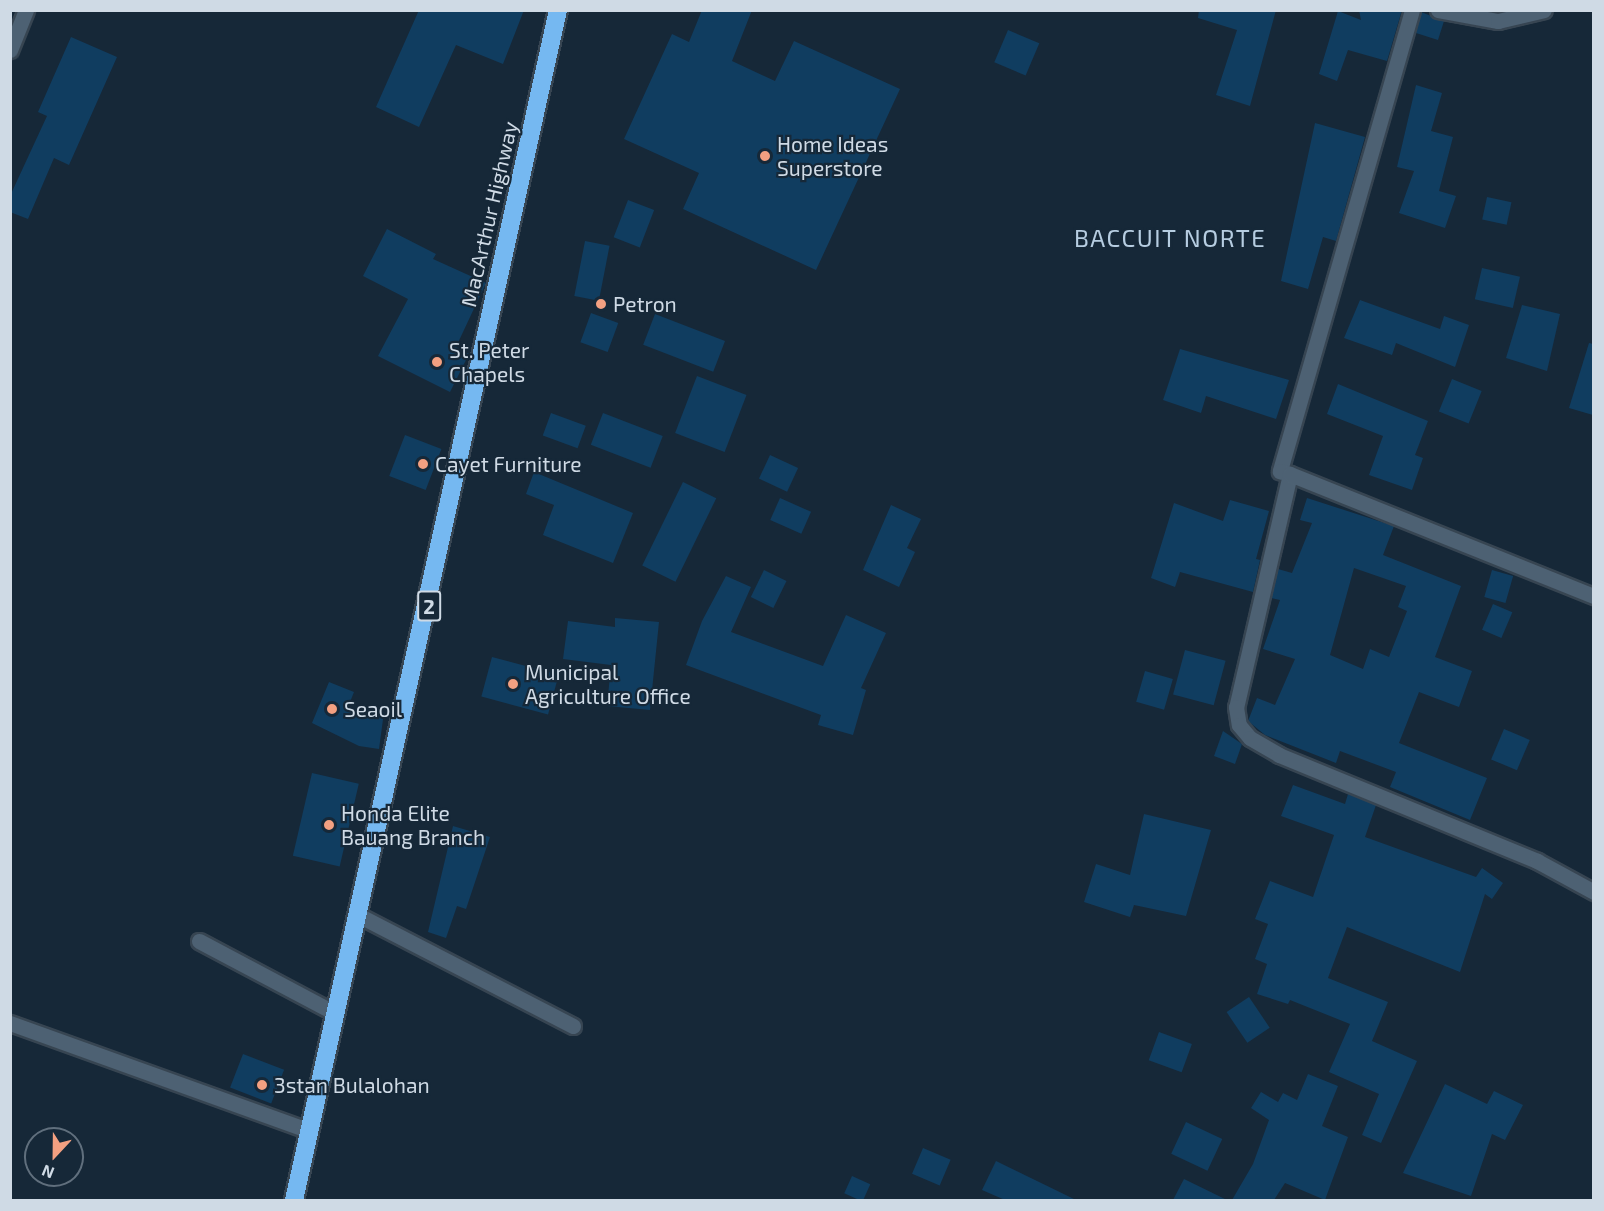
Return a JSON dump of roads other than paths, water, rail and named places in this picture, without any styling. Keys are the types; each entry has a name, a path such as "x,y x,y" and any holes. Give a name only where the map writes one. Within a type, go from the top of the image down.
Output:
{"highway":[{"name":"MacArthur Highway","path":"294,1200 558,10"}],"street":[{"path":"10,50 26,10"},
{"path":"1412,10 1280,471 1593,596"},
{"path":"1438,10 1498,21 1545,10"},
{"path":"1290,474 1236,707 1239,725 1250,738 1279,754 1526,856 1593,891"},
{"path":"358,915 573,1026"},
{"path":"199,941 335,1013"},
{"path":"10,1023 308,1130"}],"place":[{"name":"Home Ideas Superstore","path":"765,156"},
{"name":"Petron","path":"601,304"},
{"name":"St. Peter Chapels","path":"437,362"},
{"name":"Cayet Furniture","path":"423,464"},
{"name":"Municipal Agriculture Office","path":"513,684"},
{"name":"Seaoil","path":"332,709"},
{"name":"Honda Elite Bauang Branch","path":"329,825"},
{"name":"3stan Bulalohan","path":"262,1085"}],"district":[{"name":"BACCUIT NORTE","path":"1170,238"}]}
